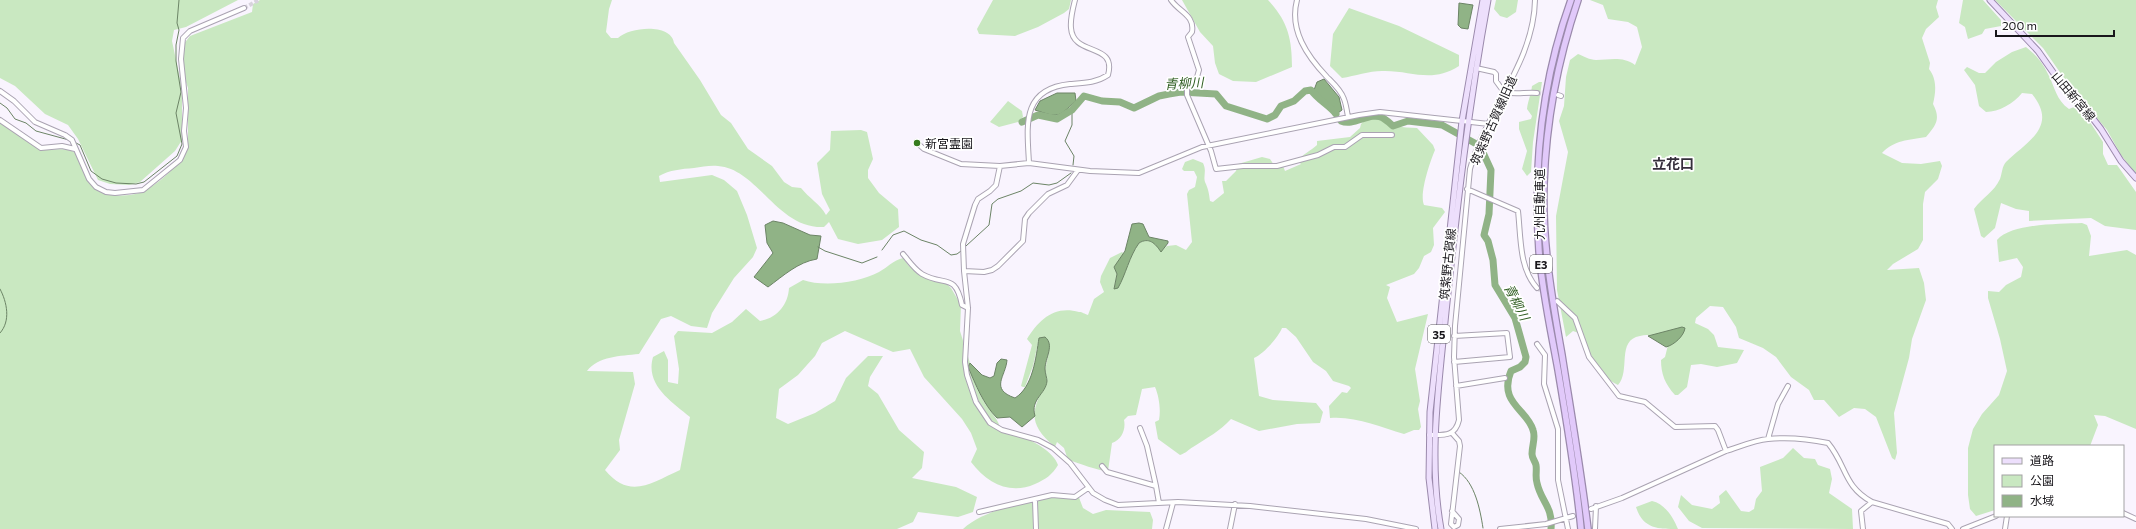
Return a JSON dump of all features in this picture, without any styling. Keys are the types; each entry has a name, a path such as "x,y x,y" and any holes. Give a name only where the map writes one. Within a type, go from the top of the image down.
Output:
{"highway":[{"name":"九州自動車道","path":"1571,0 1552,66 1544,105 1539,148 1538,214 1543,284 1573,464 1581,529"},
{"name":"九州自動車道","path":"1578,0 1565,41 1550,118 1544,185 1552,297 1580,464 1588,529"}],"main road":[{"name":"筑紫野古賀線","path":"1440,529 1436,500 1435,435 1437,403 1463,133 1483,0"},
{"name":"筑紫野古賀線","path":"1465,121 1488,0"},
{"name":"山田新宮線","path":"1990,0 2038,51 2067,92 2087,111 2101,128 2122,161 2136,178"},
{"name":"筑紫野古賀線","path":"1435,529 1430,500 1429,435 1463,140"}],"street":[{"path":"1029,163 1029,115 1036,99 1046,90 1061,85 1090,82 1108,75 1110,68 1109,59 1102,53 1079,43 1073,35 1070,28 1075,0"},
{"path":"1171,0 1190,17 1192,22 1192,30 1188,40 1199,70 1197,77 1189,85 1187,93 1209,145 1216,169 1243,166 1277,166 1318,155 1334,147 1345,147 1362,135 1392,135"},
{"path":"1297,0 1297,27 1304,48 1310,59 1343,97 1348,117"},
{"name":"筑紫野古賀線旧道","path":"1452,433 1458,426 1459,420 1454,362 1454,336 1470,169 1480,143 1530,36 1535,0"},
{"path":"0,91 14,101 35,122 66,135 72,140 92,184 106,192 124,193 143,190 180,160 186,147 184,131 186,108 181,59 183,38 190,31 244,8"},
{"path":"1476,68 1494,72 1496,74 1496,81 1504,92 1524,95 1528,92 1537,93"},
{"path":"916,142 924,149 961,164 1000,166 1029,163 1078,170 1123,174 1139,173 1209,145 1380,112 1489,124"},
{"path":"0,120 41,148 62,146 75,149"},
{"path":"1000,166 996,185 978,199 975,205 963,244 968,308 965,362 967,375 976,402 986,419 1002,430 1038,440 1053,448 1070,463 1088,488 1105,500 1118,505 1159,503 1235,504 1366,519 1416,529"},
{"path":"964,271 984,272 992,270 998,266 1023,240 1025,220 1029,213 1048,194 1066,185 1078,170"},
{"path":"1467,189 1518,211 1525,269 1530,280 1537,288"},
{"path":"903,254 913,267 921,273 952,283 959,291 962,306 968,308"},
{"path":"1557,301 1575,318 1589,357 1619,396 1644,402 1676,427 1715,426 1726,451"},
{"path":"1454,336 1508,333 1510,356 1454,362"},
{"path":"1537,344 1545,355 1544,384 1558,429 1558,480 1568,529"},
{"path":"1456,386 1505,378"},
{"path":"1768,439 1778,404 1788,386"},
{"path":"1140,428 1147,446 1159,503"},
{"path":"1429,435 1446,436 1452,433 1459,441 1460,446 1452,511"},
{"path":"1591,509 1622,498 1726,451 1768,439 1812,439 1828,443 1837,455 1851,485 1862,496 1872,502 1948,524 1952,529"},
{"path":"1102,466 1106,472 1156,486"},
{"path":"979,512 1005,505 1035,501 1058,495 1075,497 1088,488"},
{"path":"1035,501 1036,529"},
{"path":"1862,529 1861,511 1872,502"},
{"path":"1166,529 1173,503"},
{"path":"1230,529 1235,504"},
{"path":"1595,529 1596,506"},
{"path":"2124,514 2136,520"},
{"path":"1500,529 1546,524 1573,516"},
{"path":"1962,529 1994,517"},
{"path":"2005,529 2007,517"}],"green space":[{"path":"0,0 238,0 186,27 174,30 172,41 182,88 182,140 175,151 140,182 129,185 110,184 98,180 78,139 68,125 45,114 15,86 0,78"},
{"path":"260,0 612,0 609,9 606,32 611,38 618,38 631,31 640,29 666,32 700,80 721,115 731,123 748,149 772,166 784,182 792,187 801,188 826,215 830,210 822,194 817,163 830,150 831,131 861,130 867,132 873,159 868,170 868,178 879,193 898,209 899,227 882,240 858,244 838,239 829,222 824,227 808,225 793,219 745,177 732,170 718,166 709,166 676,170 659,176 660,182 712,175 724,180 737,191 747,215 757,248 753,257 734,278 712,313 707,328 691,326 671,316 661,319 639,354 610,358 598,362 587,371 633,372 635,384 619,440 620,450 605,470 614,479 632,487 641,486 660,480 680,470 690,417 661,392 653,376 652,367 653,357 664,351 668,360 668,382 678,384 679,369 674,336 678,331 712,333 732,322 746,309 760,321 776,314 784,305 789,288 803,280 820,283 841,283 862,279 879,272 903,258 909,266 928,278 945,282 951,288 961,305 960,331 970,363 968,367 983,401 996,418 1000,427 1024,437 1049,452 1058,465 1046,478 1026,487 1008,488 992,482 971,462 977,449 971,433 962,419 924,377 910,349 893,352 845,331 822,343 815,356 798,375 779,389 776,418 788,424 815,413 835,401 846,378 868,356 883,356 870,377 868,386 878,394 899,430 924,452 922,468 912,478 956,487 977,497 973,512 958,517 918,512 913,522 897,529 0,529 0,120 37,148 65,149 75,152 87,179 94,188 99,191 113,195 124,195 135,194 146,190 161,180 175,167 188,145 188,88 178,59 183,45 190,36 252,12 253,4"},
{"path":"993,0 1071,0 1069,9 1064,13 1038,27 1015,36 979,34 977,29"},
{"path":"1182,0 1268,0 1280,15 1288,31 1292,67 1256,82 1233,81 1219,74 1215,63 1213,46 1200,32"},
{"path":"1496,0 1518,0 1516,12 1507,18 1500,16 1494,9"},
{"path":"1590,0 1938,0 1936,7 1939,17 1926,29 1922,38 1930,63 1929,69 1935,81 1935,95 1933,104 1937,118 1935,125 1926,137 1897,143 1882,153 1902,163 1921,164 1940,161 1942,166 1938,179 1925,192 1923,204 1923,240 1918,249 1893,264 1887,270 1919,268 1924,283 1926,300 1912,339 1909,358 1894,413 1897,453 1895,460 1892,458 1876,417 1865,409 1854,408 1839,417 1824,400 1814,400 1809,390 1791,377 1776,357 1763,348 1739,338 1736,327 1723,307 1710,306 1696,318 1695,323 1708,329 1714,335 1718,347 1744,350 1737,363 1717,367 1701,364 1691,365 1687,387 1678,395 1675,395 1664,379 1661,360 1665,357 1668,345 1658,338 1644,335 1633,339 1628,343 1624,372 1618,385 1600,370 1588,349 1584,335 1573,331 1566,337 1557,290 1556,216 1568,152 1559,121 1564,106 1566,77 1570,60 1578,54 1594,60 1621,59 1635,65 1642,47 1637,27 1628,22 1608,19 1603,5"},
{"path":"1963,0 1983,0 2001,20 2001,26 1985,29 1982,34 1968,39 1965,27 1959,23"},
{"path":"1995,0 2136,0 2136,174 2121,155 2107,130 2066,81 2043,48"},
{"path":"1349,8 1399,26 1459,55 1459,66 1449,71 1430,75 1377,71 1342,78 1330,66 1333,34"},
{"path":"2026,47 2044,66 2061,102 2069,109 2074,107 2086,116 2103,142 2103,154 2108,165 2117,165 2136,192 2136,230 2105,226 2091,218 2029,221 2029,211 2016,209 2001,203 1995,228 1984,238 1981,236 1974,209 1997,184 2006,162 2037,133 2041,125 2042,116 2039,106 2032,94 2022,93 2006,106 1991,112 1986,112 1979,106 1975,85 1964,70 1967,67 1979,73 1985,73 1996,62 2012,52"},
{"path":"1542,82 1533,142 1531,172 1527,176 1522,169 1527,151 1519,129 1519,122 1531,119 1532,116 1527,109 1528,103 1532,86"},
{"path":"1008,101 1022,111 1023,117 1018,122 999,127 990,122"},
{"path":"1380,118 1389,124 1417,128 1433,145 1435,150 1430,162 1424,186 1423,200 1424,205 1442,208 1445,212 1433,228 1434,245 1431,252 1424,256 1419,268 1414,274 1386,285 1390,287 1387,298 1397,322 1428,314 1415,369 1420,401 1418,409 1421,427 1419,430 1414,430 1404,434 1359,420 1330,418 1329,406 1342,392 1347,393 1351,388 1333,381 1326,371 1313,362 1296,337 1286,328 1282,328 1270,345 1254,358 1259,396 1273,400 1316,403 1323,412 1320,423 1297,424 1259,431 1231,419 1213,434 1180,455 1158,439 1155,422 1159,420 1160,408 1155,387 1142,389 1136,415 1128,416 1124,420 1124,427 1121,437 1112,443 1108,471 1068,460 1064,448 1057,442 1055,447 1046,439 1040,431 1034,416 1035,409 1047,381 1045,370 1049,352 1039,338 1033,366 1025,387 1021,386 1032,345 1027,339 1042,320 1055,312 1070,310 1082,312 1088,315 1094,299 1104,292 1100,282 1101,276 1110,258 1122,252 1124,254 1114,267 1117,274 1114,288 1122,278 1139,243 1143,241 1152,242 1161,251 1167,246 1176,245 1186,250 1192,242 1187,194 1189,190 1195,187 1197,177 1194,171 1184,171 1182,169 1185,162 1193,159 1203,163 1205,168 1205,182 1210,201 1213,202 1224,193 1222,181 1226,181 1236,171 1238,164 1262,157 1270,159 1276,168 1283,166 1285,171 1301,164 1298,161 1302,156 1317,145 1317,141 1350,137 1360,128 1361,124 1366,119"},
{"path":"2082,223 2087,225 2091,236 2089,256 2127,250 2136,255 2136,429 2105,416 2094,415 2098,425 2090,445 1994,445 1994,510 1976,516 1970,509 1968,495 1968,448 1973,429 1982,414 1999,395 2007,371 2000,339 1988,298 1988,291 1999,292 2006,285 2021,277 2023,267 2017,258 1999,262 1997,240 2004,234 2014,230 2049,224"},
{"path":"1793,448 1804,458 1815,459 1818,465 1830,469 1832,479 1829,493 1852,509 1853,529 1702,528 1689,521 1678,507 1681,495 1692,505 1712,509 1720,503 1719,496 1726,490 1741,511 1749,512 1754,509 1756,499 1762,491 1760,467 1783,458"},
{"path":"1068,494 1078,495 1083,508 1093,514 1106,510 1150,512 1153,520 1152,529 963,529 973,521 998,510 1027,502"},
{"path":"1652,501 1665,508 1674,520 1678,529 1658,528 1647,524 1643,520 1636,507"}],"water":[{"path":"1459,3 1473,5 1468,29 1461,28 1458,25"},
{"path":"1324,79 1339,97 1342,110 1338,113 1314,90 1317,82"},
{"path":"1057,93 1075,93 1076,101 1065,111 1057,115 1035,110 1040,101"},
{"path":"773,221 783,223 810,235 821,236 817,259 797,266 768,287 754,277 773,253 767,243 765,225"},
{"path":"1132,224 1143,224 1149,237 1168,241 1168,243 1161,252 1152,242 1143,241 1139,243 1118,288 1114,289 1117,274 1114,267 1125,251"},
{"path":"1682,327 1685,328 1681,337 1666,347 1648,336"},
{"path":"1045,337 1049,344 1049,352 1045,365 1047,381 1044,390 1036,401 1034,410 1035,416 1022,427 1010,417 997,418 980,394 968,367 970,363 982,375 990,378 994,376 997,363 1001,359 1007,360 1001,386 1003,391 1015,398 1026,387 1030,379 1035,362 1039,338"}],"waterway":[{"path":"74,142 80,145 91,171 102,179 116,183 136,184 144,182 177,156 182,144 176,113 181,92 176,61 176,45 179,30 177,23 179,0"},
{"name":"青柳川","path":"1022,122 1038,115 1057,119 1072,110 1084,96 1102,101 1120,102 1134,108 1159,96 1181,92 1216,94 1226,106 1267,119 1275,115 1281,106 1294,101 1305,91 1311,90 1336,114"},
{"path":"0,103 7,108 15,119 26,123 36,131 69,140"},
{"path":"1072,110 1072,125 1065,141 1074,156 1073,165"},
{"name":"青柳川","path":"1341,121 1351,122 1367,117 1378,116 1393,126 1408,121 1442,125 1480,146 1491,170 1489,214 1484,235 1488,241 1493,260 1495,285 1515,318 1526,357 1525,362 1520,367 1511,371 1508,382 1508,391 1515,405 1530,423 1534,433 1532,457 1536,465 1536,481 1541,495 1549,509 1551,529"},
{"path":"966,246 989,225 992,204 998,199 1021,191 1033,183 1049,185 1057,183 1071,173"},
{"path":"882,250 893,235 904,231 921,240 937,245 951,255 957,254 961,251"},
{"path":"818,247 825,251 862,263 877,257"},
{"path":"0,289 7,311 6,323 0,333"},
{"path":"1459,472 1465,477 1473,490 1483,528"}],"tunnel":[{"path":"244,8 259,0"},
{"path":"1537,93 1555,95"},
{"path":"1537,288 1553,299"}],"place":[{"name":"新宮霊園","path":"917,143"}],"district":[{"name":"立花口","path":"1673,163"}]}
